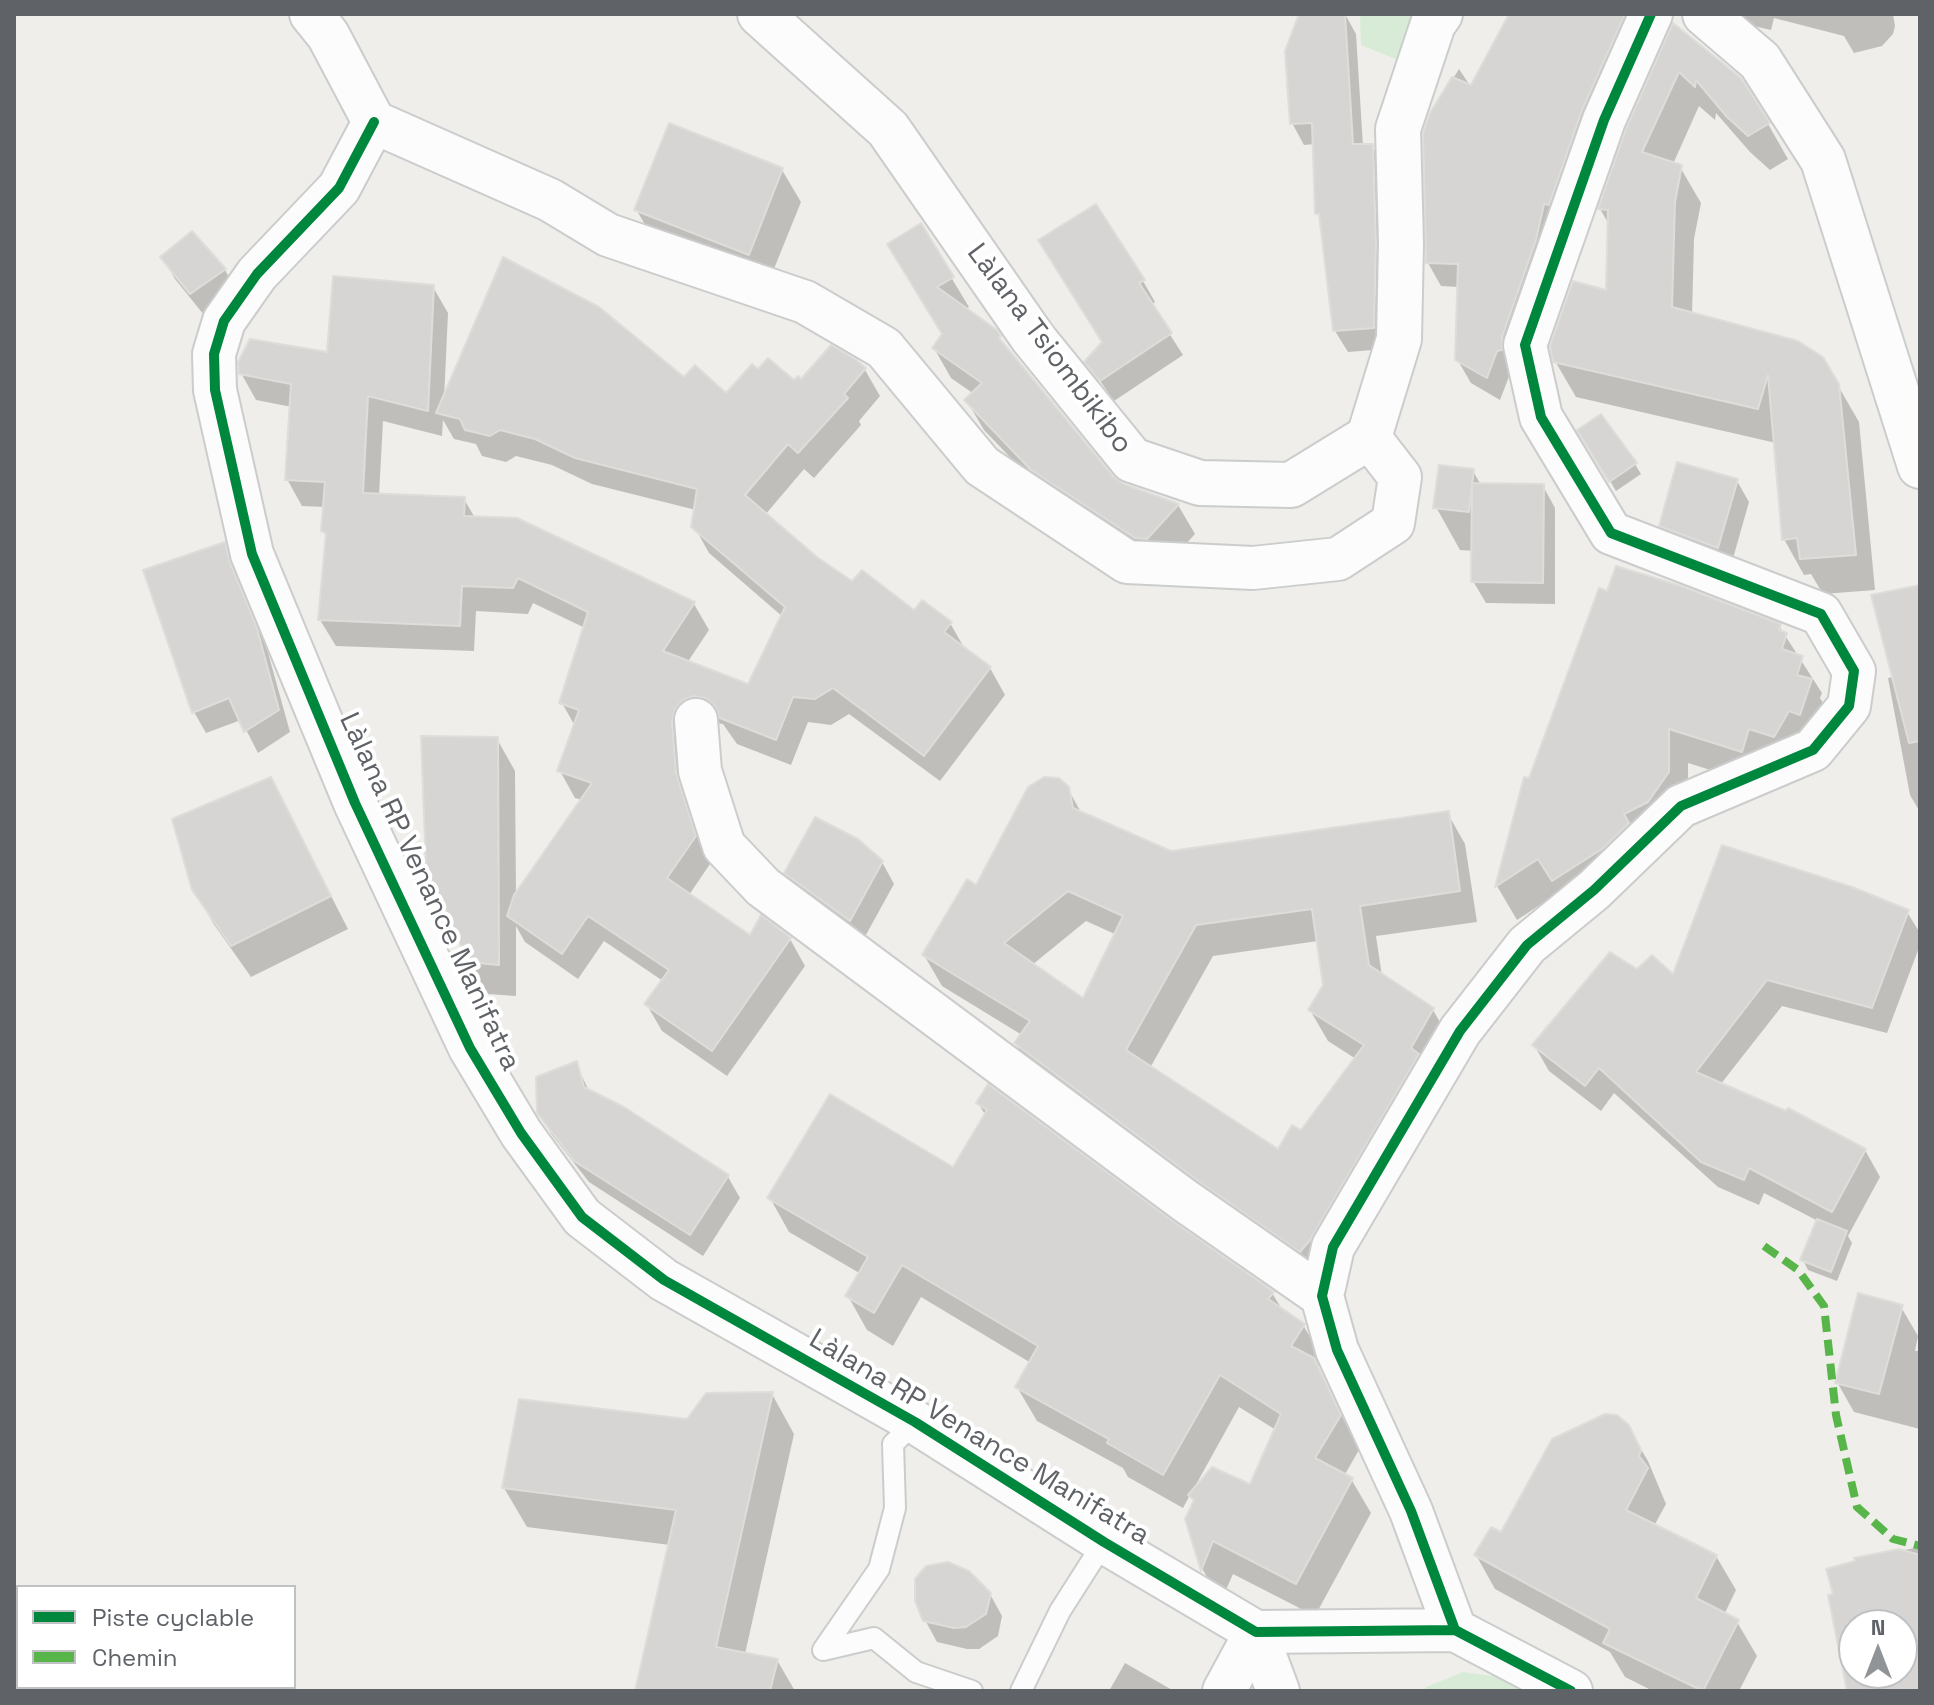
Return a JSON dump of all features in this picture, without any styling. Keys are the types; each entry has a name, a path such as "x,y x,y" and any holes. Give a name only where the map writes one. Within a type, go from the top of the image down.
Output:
{"street":[{"path":"311,14 328,35 374,122 550,200 608,235 819,309 884,348 982,466 1127,562 1253,568 1338,559 1393,523 1400,477 1369,437 1399,339 1401,244 1398,129 1433,24 1440,14"},
{"name":"Làlana Tsiombikibo","path":"760,14 888,129 1033,338 1132,460 1200,483 1291,485 1369,437"},
{"path":"1455,1630 1411,1511 1337,1350 1322,1296 1333,1247 1460,1031 1527,945 1594,890 1681,806 1813,750 1849,706 1854,671 1821,614 1611,533 1541,417 1525,345 1604,120 1651,14"},
{"path":"1705,14 1760,61 1823,160 1920,466"},
{"name":"Làlana RP Venance Manifatra","path":"374,122 339,188 257,274 224,321 214,354 215,390 252,554 355,803 470,1048 521,1133 582,1217 664,1280 915,1422 1104,1542 1256,1632"},
{"path":"696,720 700,771 724,846 763,887 1184,1200 1322,1296"},
{"path":"1256,1632 1455,1630 1571,1691"},
{"path":"1224,1691 1256,1632"},
{"path":"1256,1632 1278,1691"}],"lane":[{"path":"915,1422 893,1444 895,1508 879,1569 823,1650 874,1638 916,1672 972,1691"},
{"path":"1021,1691 1060,1611 1104,1542"}],"green space":[{"path":"1360,14 1426,14 1398,60 1361,45"},
{"path":"1463,1672 1507,1678 1531,1691 1424,1691 1426,1687"}],"building":[{"path":"1299,14 1345,14 1353,144 1373,144 1376,244 1374,328 1333,331 1319,214 1315,214 1312,123 1290,124 1285,51"},
{"path":"1509,14 1625,14 1582,110 1549,205 1544,204 1536,240 1502,337 1502,350 1497,351 1487,378 1455,360 1458,264 1426,263 1423,133 1430,113 1452,77 1471,85"},
{"path":"1673,23 1741,78 1770,123 1748,136 1727,117 1696,80 1695,87 1679,72 1642,152 1682,165 1675,202 1672,307 1798,341 1823,357 1839,384 1856,555 1800,559 1797,538 1782,540 1768,375 1758,409 1553,362 1550,346 1573,281 1606,290 1608,210 1598,209 1626,129"},
{"path":"669,123 783,168 749,255 634,210"},
{"path":"1096,204 1145,280 1139,283 1172,333 1100,381 1084,362 1102,342 1038,240"},
{"path":"921,223 954,277 937,287 997,330 1001,336 999,338 1113,476 1124,484 1179,504 1147,539 1135,538 1031,470 964,400 982,383 932,348 942,334 887,244"},
{"path":"192,231 226,269 190,294 160,257"},
{"path":"503,257 599,307 684,377 695,365 726,393 752,364 758,369 768,358 794,380 798,376 801,379 831,345 866,368 844,394 848,398 798,453 788,444 745,495 817,557 852,581 862,570 914,610 922,600 952,622 944,632 991,667 924,756 833,688 815,699 793,697 776,740 720,718 715,706 706,698 693,696 683,700 675,709 672,722 676,773 696,836 667,878 750,935 761,915 791,938 712,1051 644,1004 669,970 588,916 562,954 507,916 514,895 592,783 557,771 579,710 559,703 588,612 518,578 513,588 462,586 460,626 318,620 326,533 321,531 325,482 285,480 291,384 239,374 238,362 250,339 327,352 333,276 434,285 428,411 368,396 363,493 465,497 464,516 517,518 695,602 663,651 748,684 785,607 691,527 697,489 575,458 535,439 500,430 490,436 465,430 460,419 436,413"},
{"path":"1601,414 1637,463 1609,482 1577,430"},
{"path":"1677,462 1738,479 1718,548 1659,526"},
{"path":"1439,465 1474,469 1469,512 1433,508"},
{"path":"1472,483 1544,484 1543,583 1471,582"},
{"path":"225,542 230,563 256,625 279,710 244,732 229,698 192,713 143,570"},
{"path":"1616,566 1678,585 1781,624 1779,630 1787,633 1782,649 1803,656 1797,675 1812,679 1800,715 1789,711 1774,737 1749,729 1742,752 1669,729 1669,772 1648,802 1624,814 1629,823 1602,849 1552,881 1538,859 1495,887 1524,777 1529,778 1599,588 1607,591"},
{"path":"1920,585 1920,741 1909,743 1871,595"},
{"path":"421,736 498,737 499,965 468,962 426,869"},
{"path":"271,777 331,896 231,946 192,890 172,819"},
{"path":"1044,777 1059,778 1069,787 1073,808 1171,851 1449,811 1460,891 1360,906 1369,965 1434,1008 1411,1048 1419,1054 1300,1252 1198,1181 1014,1043 1030,1021 922,955 967,879 976,885 1028,787","holes":["1068,891 1123,916 1083,998 1004,943","1312,909 1323,985 1308,1010 1364,1045 1301,1130 1292,1125 1278,1149 1126,1050 1196,925"]},
{"path":"815,817 858,839 883,861 850,921 784,873"},
{"path":"1722,845 1852,887 1909,910 1872,1008 1767,980 1696,1072 1786,1111 1788,1108 1866,1149 1832,1212 1749,1168 1744,1180 1701,1162 1599,1068 1585,1086 1532,1045 1610,952 1637,969 1652,955 1673,974"},
{"path":"577,1061 584,1087 624,1107 729,1175 690,1235 574,1161 537,1113 536,1077"},
{"path":"988,1084 1274,1292 1268,1299 1305,1324 1291,1346 1314,1358 1341,1415 1315,1458 1353,1478 1296,1584 1213,1541 1201,1571 1185,1519 1194,1500 1188,1495 1212,1467 1250,1484 1281,1414 1220,1375 1163,1475 1107,1443 1109,1439 1015,1387 1038,1346 902,1265 874,1313 845,1296 868,1257 767,1198 830,1094 953,1167 987,1110 976,1103"},
{"path":"1817,1219 1847,1231 1831,1272 1800,1260"},
{"path":"1858,1293 1903,1305 1879,1394 1835,1383"},
{"path":"773,1392 716,1647 778,1659 770,1691 635,1691 676,1510 502,1488 519,1399 687,1419 706,1393"},
{"path":"1605,1414 1617,1415 1629,1425 1641,1450 1639,1456 1648,1468 1626,1510 1717,1555 1696,1598 1739,1620 1703,1691 1603,1643 1610,1629 1474,1555 1491,1527 1501,1532 1552,1439"},
{"path":"1899,1549 1920,1555 1920,1691 1847,1691 1918,1689 1918,1609 1838,1609 1838,1646 1828,1595 1833,1594 1826,1569 1855,1561 1854,1558"},
{"path":"948,1562 969,1571 991,1593 986,1614 966,1627 954,1628 923,1621 915,1601 915,1579 926,1566"}],"marked path":[{"path":"1764,1246 1798,1270 1824,1306 1836,1415 1857,1507 1893,1539 1920,1546"}],"cycle path":[{"path":"1455,1630 1411,1511 1337,1350 1322,1296 1333,1247 1460,1031 1527,945 1594,890 1681,806 1813,750 1849,706 1854,671 1821,614 1611,533 1541,417 1525,345 1604,120 1651,14"},
{"path":"374,122 339,188 257,274 224,321 214,354 215,390 252,554 355,803 470,1048 521,1133 582,1217 664,1280 915,1422 1104,1542 1256,1632 1455,1630 1571,1691"}]}
